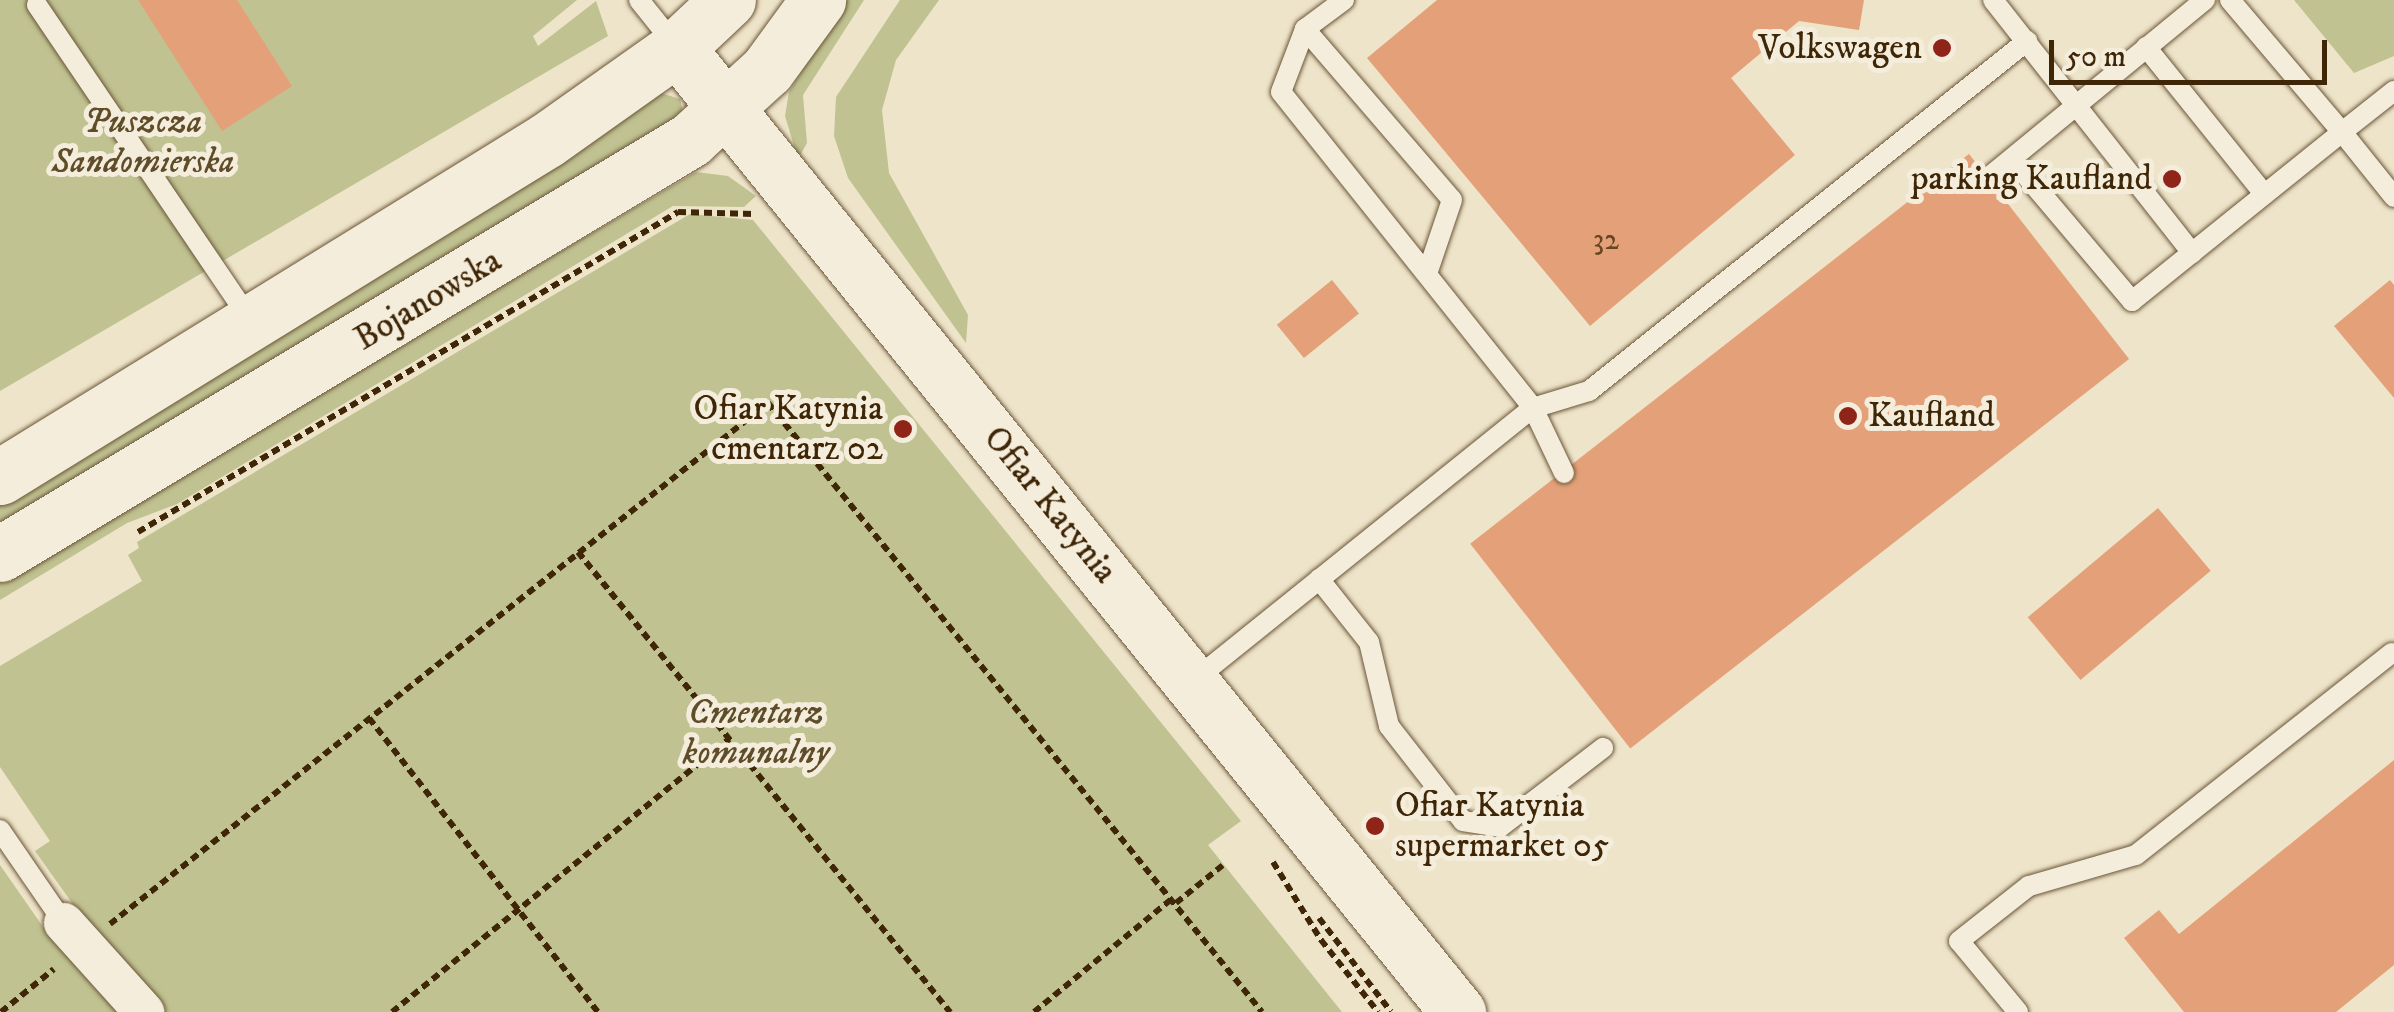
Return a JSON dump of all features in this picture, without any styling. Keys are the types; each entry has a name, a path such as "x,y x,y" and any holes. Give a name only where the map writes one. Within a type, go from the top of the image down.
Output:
{"main road":[{"name":"Bojanowska","path":"0,477 546,140 677,48 728,0"},
{"name":"Bojanowska","path":"0,554 690,140 767,70 818,0"},
{"name":"Ofiar Katynia","path":"677,48 730,107 1458,1012"}],"street":[{"path":"74,933 144,1012"}],"lane":[{"name":"Ofiar Katynia","path":"638,0 677,48"},
{"path":"1344,0 1306,29 1280,92 1533,408 1564,473"},
{"path":"1993,0 2192,253"},
{"path":"1988,178 2206,0"},
{"path":"2230,0 2394,197"},
{"path":"37,5 251,322"},
{"path":"1306,29 1452,200 1427,274"},
{"path":"1193,681 1533,408 1589,391 2028,41"},
{"path":"2146,47 2264,194"},
{"path":"2012,159 2132,301 2394,92"},
{"path":"1320,579 1369,642 1389,726 1464,821 1500,827 1603,748"},
{"path":"2018,1012 1959,941 2029,886 2136,854 2392,653"},
{"path":"0,830 74,933"}],"path":[{"path":"138,532 678,212 761,216"},
{"path":"0,1012 74,933 369,718 768,402 1262,1012"},
{"path":"578,552 950,1012"},
{"path":"369,718 598,1012"},
{"path":"392,1012 729,740"},
{"path":"1268,854 1320,940 1378,1012"},
{"path":"1034,1012 1223,865"}],"green space":[{"name":"Puszcza Sandomierska","path":"0,0 577,0 533,36 538,46 596,1 608,36 0,391"},
{"path":"844,0 864,0 803,95 807,143 798,159 785,116 789,92"},
{"path":"900,0 939,0 896,60 882,110 889,173 968,315 966,343 848,178 834,136 836,97"},
{"path":"2294,0 2394,0 2394,56 2354,73"},
{"path":"658,92 680,99 683,112 675,125 0,530 0,501"},
{"path":"696,172 728,176 756,196 744,207 673,206 177,504 127,523 0,600 0,581"},
{"name":"Cmentarz komunalny","path":"690,214 753,220 1241,821 1208,845 1342,1012 0,1012 0,865 48,934 77,910 35,851 50,841 0,767 0,666 142,581 128,555 139,548 137,542"}],"building":[{"path":"138,0 237,0 292,86 222,131"},
{"path":"1437,0 1864,0 1859,30 1799,21 1731,78 1795,155 1590,326 1367,58"},
{"name":"Kaufland","path":"1969,154 2129,359 1630,749 1470,544"},
{"path":"1332,280 1359,313 1304,358 1277,325"},
{"path":"2390,280 2394,285 2394,398 2334,326"},
{"path":"2158,508 2211,571 2080,680 2028,617"},
{"path":"2394,760 2394,965 2336,1012 2184,1012 2124,938 2159,910 2179,934"}],"place":[{"name":"Volkswagen","path":"1942,48"},
{"name":"parking Kaufland","path":"2172,179"},
{"name":"Kaufland","path":"1848,416"},
{"name":"Ofiar Katynia cmentarz 02","path":"903,429"},
{"name":"Ofiar Katynia supermarket 05","path":"1375,826"}]}
